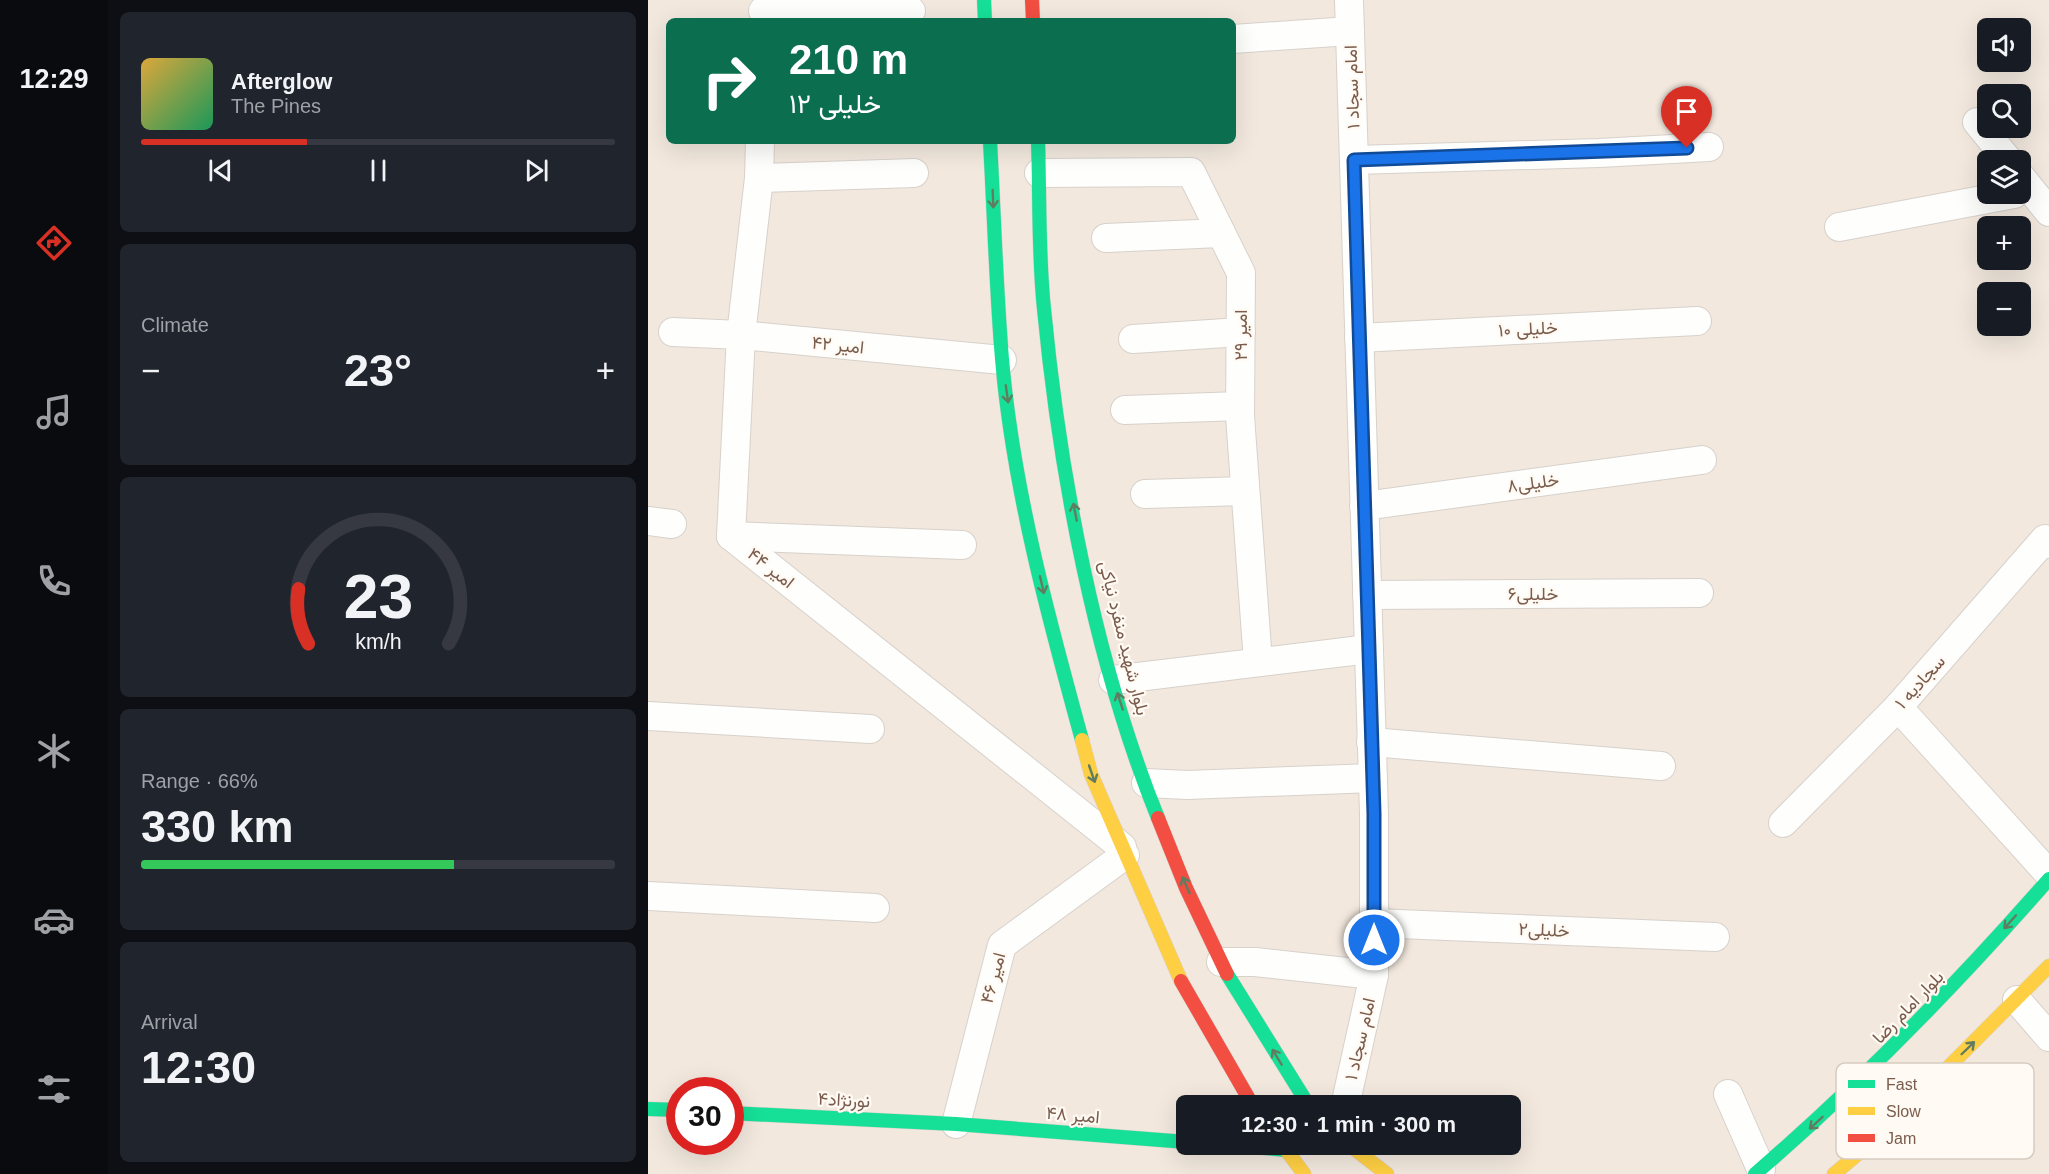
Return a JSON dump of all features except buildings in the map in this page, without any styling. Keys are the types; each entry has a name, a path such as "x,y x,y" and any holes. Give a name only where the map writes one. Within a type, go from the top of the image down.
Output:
{"main road":[{"path":"984,0 985,18"},
{"path":"1032,0 1033,18"},
{"path":"990,144 1002,360 1022,495 1058,652 1091,774 1123,851 1187,994 1247,1095"},
{"name":"بلوار شهید منفرد نیاکی","path":"1038,144 1044,306 1057,421 1113,680 1170,851 1221,962 1302,1095"},
{"name":"بلوار امام رضا","path":"1879,1063 1918,1025 2049,879"},
{"path":"1954,1063 2049,966"},
{"name":"بلوار امام رضا","path":"1758,1172 1836,1104"},
{"path":"648,1109 666,1110"},
{"name":"نورنژاد۴","path":"744,1114 956,1124"},
{"name":"امیر ۴۸","path":"956,1124 1176,1141"},
{"path":"1290,1155 1304,1174"},
{"path":"1348,1155 1353,1164"},
{"path":"1362,1155 1387,1174"},
{"path":"1834,1174 1852,1159"}],"street":[{"name":"امام سجاد ۱","path":"1347,1095 1374,975 1369,649 1349,0"},
{"path":"762,11 911,11"},
{"path":"1236,39 1350,31"},
{"path":"1990,138 2000,150"},
{"name":"امیر ۴۴","path":"760,144 759,178 741,335 730,536 1123,851"},
{"path":"1354,160 1599,153 1709,147"},
{"name":"امیر ۲۹","path":"1039,172 1191,172 1241,273 1240,406 1258,662"},
{"path":"759,178 914,173"},
{"path":"1839,227 1977,202"},
{"path":"1106,238 1221,233"},
{"name":"خلیلی ۱۰","path":"1359,338 1697,321"},
{"name":"امیر ۴۲","path":"673,332 741,335 1002,360"},
{"path":"1133,339 1241,332"},
{"path":"1125,410 1240,406"},
{"name":"خلیلی۸","path":"1364,506 1702,460"},
{"path":"1145,494 1245,491"},
{"path":"730,536 962,544"},
{"name":"سجادیه ۱","path":"1783,823 1898,707 2045,539 2049,544"},
{"name":"خلیلی۶","path":"1367,595 1699,592"},
{"path":"1113,680 1369,649"},
{"path":"1898,707 2049,874"},
{"path":"648,716 870,729"},
{"path":"1371,742 1661,766"},
{"path":"1146,783 1186,785 1372,778"},
{"name":"امیر ۴۶","path":"956,1124 1002,945 1123,851"},
{"path":"648,896 875,908"},
{"name":"خلیلی۲","path":"1374,923 1715,937"},
{"path":"1221,962 1255,962 1374,975"},
{"path":"2017,1000 2049,1037"},
{"path":"1728,1094 1758,1172"}],"shaded area":[{"path":"648,0 2049,0 2049,1174 648,1174"}],"traffic: fast":[{"path":"984,0 985,18"},
{"path":"990,144 1002,359 1014,456 1033,551 1082,740"},
{"path":"1038,144 1042,288 1051,372 1070,502 1098,632 1116,696 1158,818"},
{"path":"1875,1063 1979,957 2049,879"},
{"path":"1227,974 1302,1095"},
{"path":"1755,1174 1836,1101"},
{"path":"648,1109 666,1110"},
{"path":"744,1114 956,1124 1176,1141"}],"traffic: slow":[{"path":"1082,740 1091,774 1181,981"},
{"path":"1953,1063 2049,966"},
{"path":"1290,1155 1304,1174"},
{"path":"1362,1155 1387,1174"},
{"path":"1834,1174 1852,1159"}],"traffic: jam":[{"path":"1032,0 1033,18"},
{"path":"1158,818 1186,888 1227,974"},
{"path":"1181,981 1247,1095"}],"route":[{"path":"1374,940 1374,814 1354,160 1599,153 1687,148"}]}
